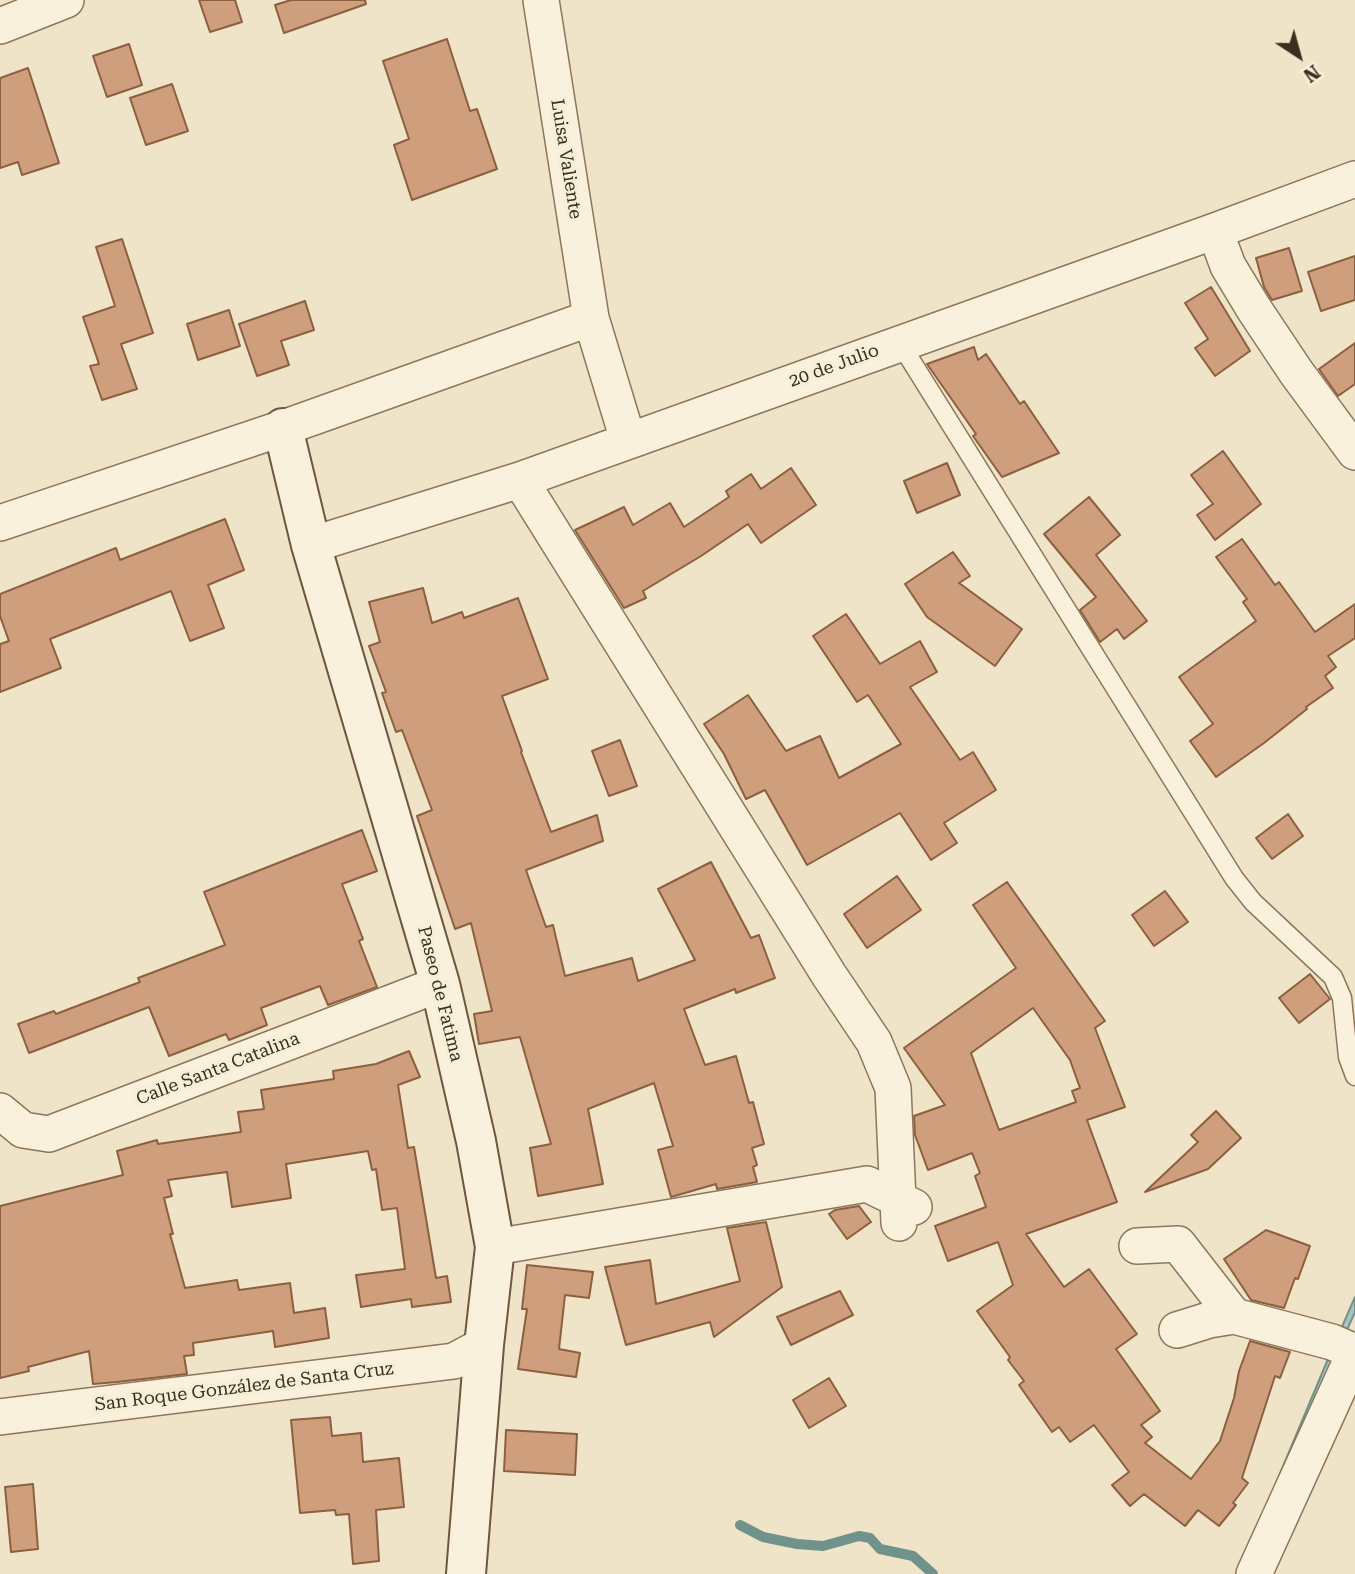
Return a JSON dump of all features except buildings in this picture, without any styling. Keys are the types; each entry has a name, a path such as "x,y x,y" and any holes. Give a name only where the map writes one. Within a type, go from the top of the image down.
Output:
{"street":[{"path":"0,26 66,0"},
{"name":"Luisa Valiente","path":"541,0 591,318 628,440"},
{"name":"20 de Julio","path":"311,545 520,480 1355,179"},
{"path":"1216,231 1228,266 1254,309 1355,452"},
{"path":"0,523 283,428 591,318"},
{"name":"Paseo de Fatima","path":"283,428 311,545 440,984 476,1141 495,1247 484,1345 466,1574"},
{"path":"495,1247 867,1184 905,1210 893,1088 874,1042 829,975 520,480"},
{"name":"Calle Santa Catalina","path":"0,1111 23,1130 49,1134 440,984"},
{"path":"1137,1246 1178,1244 1234,1316"},
{"path":"1177,1330 1234,1316 1346,1348 1254,1574"},
{"name":"San Roque González de Santa Cruz","path":"0,1417 454,1361 484,1345"}],"lane":[{"path":"900,343 1234,878 1253,902 1332,977 1342,998 1348,1057 1355,1076"}],"water":[{"path":"1355,1297 1355,1312 1238,1574 1328,1359"}],"waterway":[{"path":"740,1525 763,1537 797,1544 823,1546 859,1536 870,1538 880,1549 913,1556 933,1574"}]}
